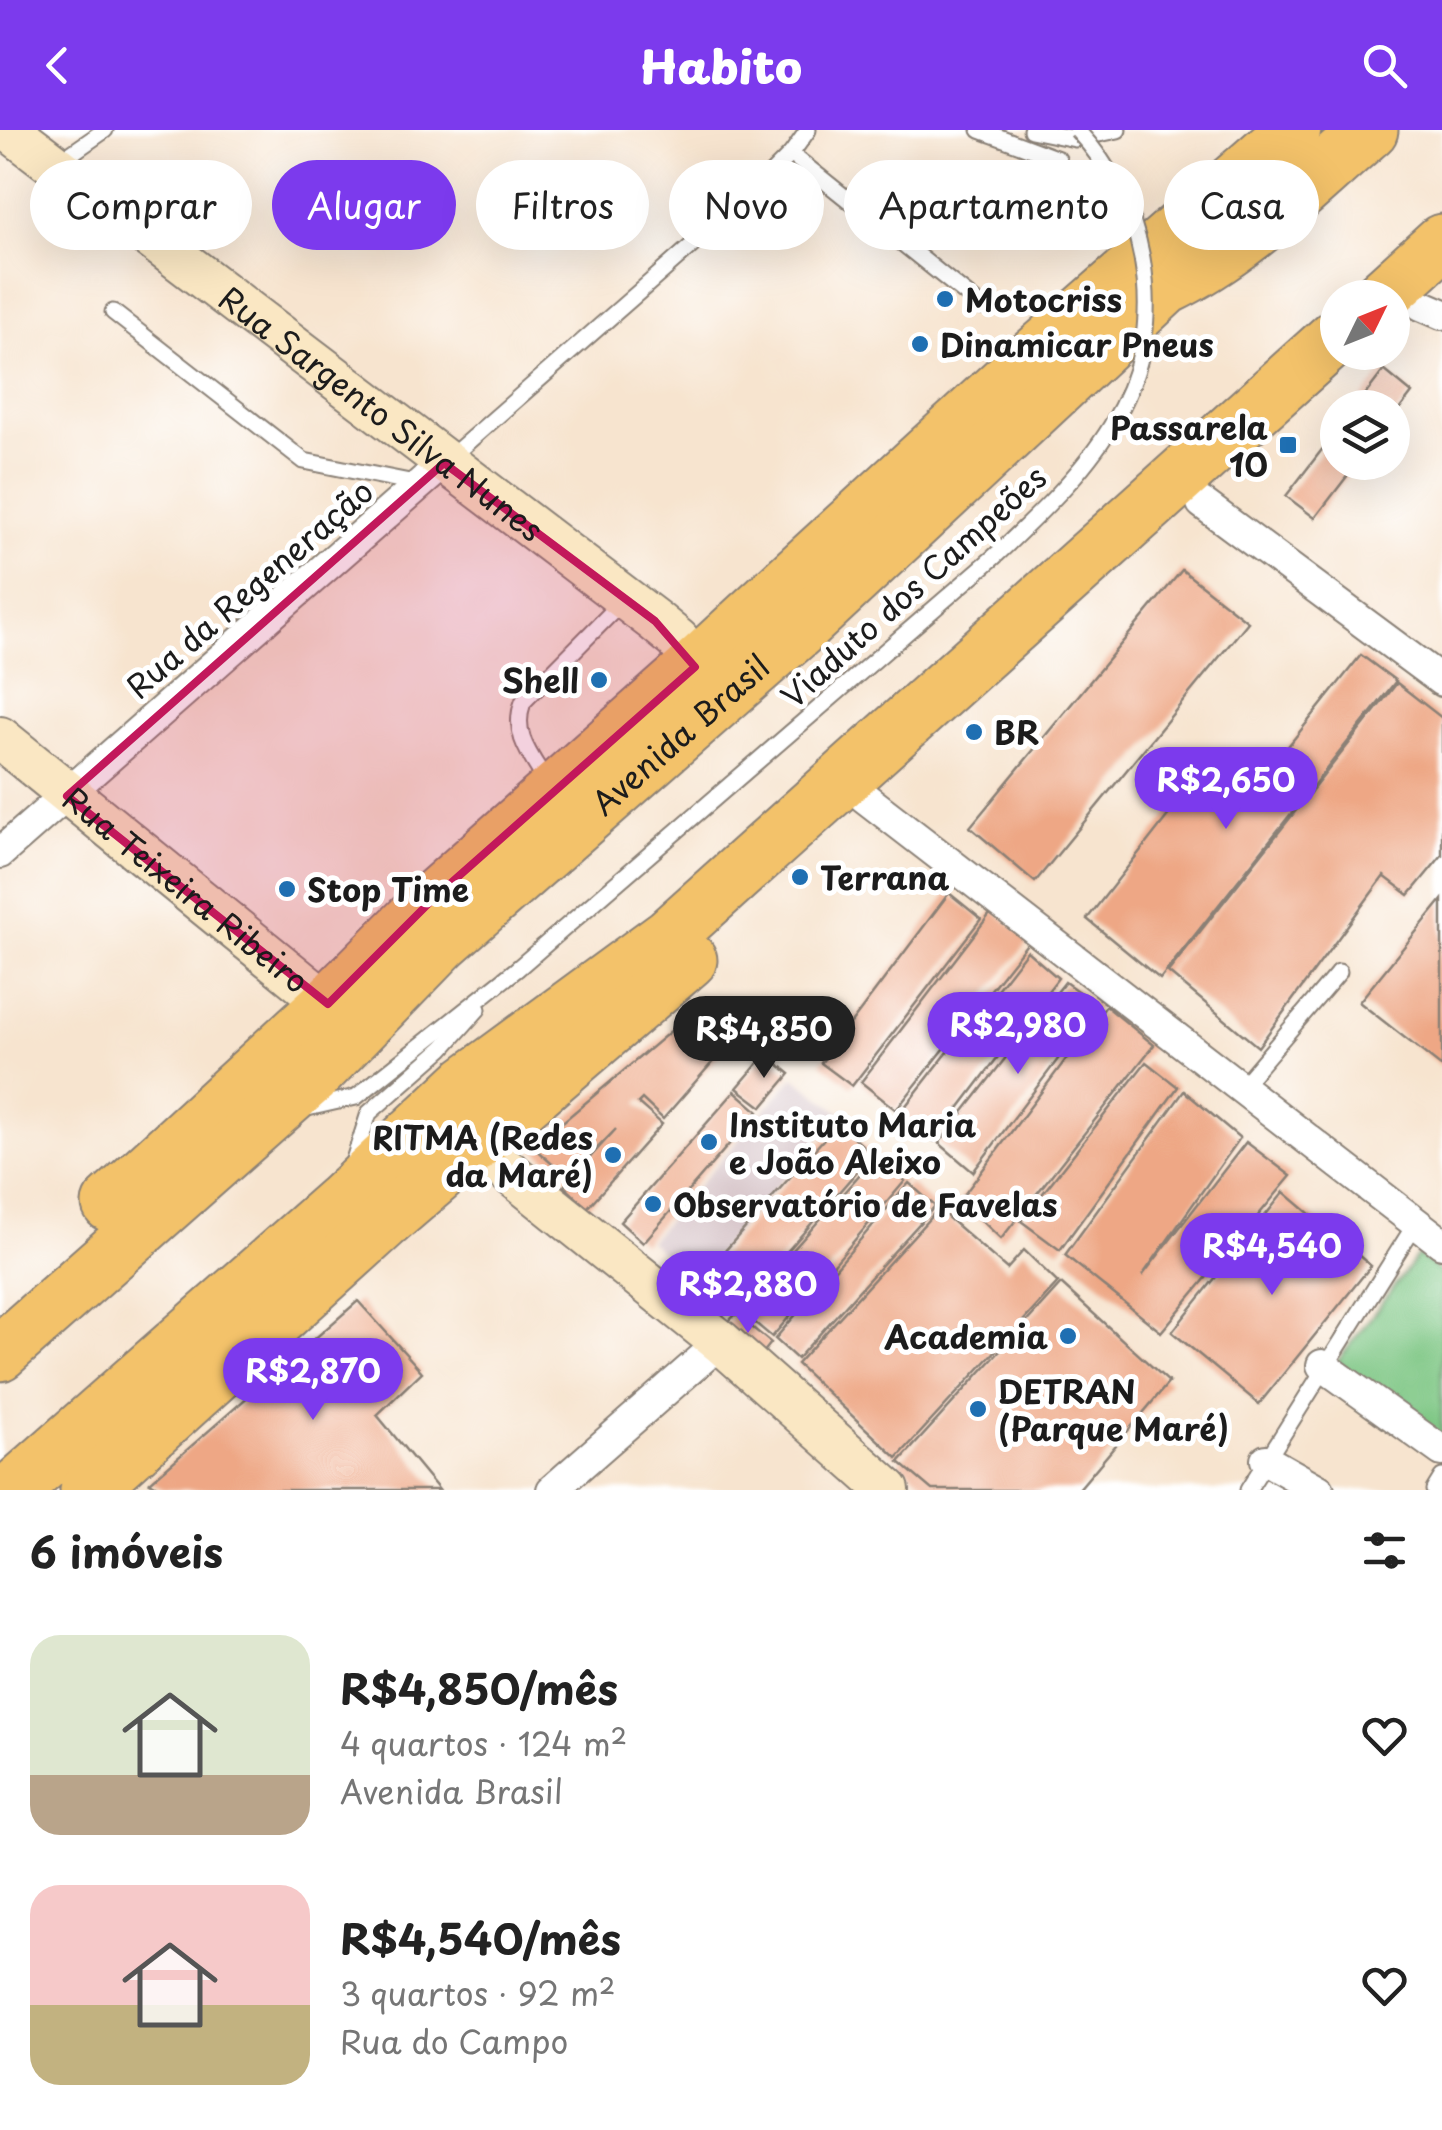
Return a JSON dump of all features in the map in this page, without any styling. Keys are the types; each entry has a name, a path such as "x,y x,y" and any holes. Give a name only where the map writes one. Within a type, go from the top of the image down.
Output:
{"highway":[{"name":"Avenida Brasil","path":"0,1303 328,1004 434,898 695,667 1034,357 1293,130"},
{"path":"1166,286 1342,130"},
{"name":"Avenida Brasil","path":"0,1353 265,1118 377,1014 443,942 801,628 1166,286 1206,268 1246,238 1370,130"},
{"path":"1415,306 1442,242"},
{"path":"13,1490 340,1202 467,1084 669,934 1320,351"},
{"path":"88,1490 383,1223 682,967 864,797 1349,370"}],"street":[{"name":"Rua Sargento Silva Nunes","path":"9,130 46,160"},
{"name":"Rua Sargento Silva Nunes","path":"157,250 432,474 624,599 678,640 695,667"},
{"name":"Rua da Regeneração","path":"0,853 432,474"},
{"path":"1202,503 1442,681"},
{"name":"Rua Teixeira Ribeiro","path":"0,738 328,1004"},
{"path":"864,797 1442,1243"},
{"path":"476,1146 721,1342 888,1490"},
{"path":"552,1490 721,1342"},
{"path":"1322,1366 1442,1451"},
{"path":"1266,1460 1319,1490"}],"lane":[{"path":"62,160 105,130"},
{"name":"Rua da Regeneração","path":"432,474 791,154 808,130"},
{"path":"980,130 1058,160"},
{"path":"1031,130 1076,138 1118,130"},
{"name":"Viaduto dos Campeões","path":"497,987 994,557 1058,496 1106,437 1138,370 1146,333 1146,290 1140,246 1123,197 1104,162 1077,130"},
{"path":"791,154 982,307"},
{"path":"113,312 304,461 432,474"},
{"path":"553,792 520,738 518,716 523,702 624,599"},
{"path":"1241,1086 1340,972"},
{"path":"265,1118 356,1097 429,1036 497,987"},
{"path":"340,1202 369,1113 443,1048 497,987"},
{"path":"1248,1490 1322,1366 1416,1223"},
{"path":"1434,1490 1442,1477"}],"highlighted area":[{"path":"444,463 655,621 695,667 434,898 328,1004 67,796"}],"shaded area":[{"path":"794,1077 841,1113 694,1280 649,1241"}],"green space":[{"path":"1418,1255 1442,1273 1442,1442 1337,1362"}],"building":[{"path":"1384,370 1408,390 1369,390"},
{"path":"1320,452 1320,480 1344,480 1315,518 1286,496"},
{"path":"1182,570 1248,622 1035,882 970,827"},
{"path":"1361,655 1396,681 1160,979 1087,919 1206,767 1246,799"},
{"path":"1397,683 1442,718 1442,855 1409,895 1384,876 1258,1047 1168,972"},
{"path":"949,893 981,919 852,1086 821,1063"},
{"path":"1442,900 1442,1067 1359,1002"},
{"path":"993,910 1030,940 896,1110 861,1082"},
{"path":"1027,951 1058,978 934,1141 897,1117"},
{"path":"1065,982 1098,1006 973,1172 939,1143"},
{"path":"704,1003 712,1013 702,1027 723,1050 663,1119 642,1099 638,1103 662,1124 587,1208 564,1186 616,1129 568,1178 533,1147"},
{"path":"1106,1006 1154,1045 1001,1239 960,1200"},
{"path":"766,1054 790,1074 762,1107 737,1088"},
{"path":"1146,1062 1178,1087 1060,1250 1021,1221"},
{"name":"Observatório de Favelas","path":"735,1091 758,1111 643,1243 620,1222"},
{"path":"1184,1091 1240,1138 1142,1276 1246,1142 1291,1176 1161,1332 1065,1255"},
{"path":"838,1123 872,1154 737,1309 701,1278"},
{"path":"876,1156 905,1181 772,1337 740,1310"},
{"path":"909,1183 935,1206 797,1359 775,1339"},
{"path":"1284,1192 1371,1266 1259,1404 1172,1332"},
{"path":"938,1209 1007,1269 1024,1250 1058,1283 897,1458 797,1364"},
{"path":"1061,1284 1169,1382 1078,1490 932,1490 899,1462"},
{"path":"358,1301 422,1372 377,1415 439,1490 164,1490 150,1482"},
{"path":"736,1314 771,1343 759,1358 724,1326"}],"place":[{"name":"Motocriss","path":"945,299"},
{"name":"Dinamicar Pneus","path":"920,344"},
{"name":"Passarela 10","path":"1288,445"},
{"name":"Shell","path":"599,680"},
{"name":"BR","path":"974,732"},
{"name":"Terrana","path":"800,877"},
{"name":"Stop Time","path":"287,889"},
{"name":"Instituto Maria e João Aleixo","path":"709,1142"},
{"name":"RITMA (Redes da Maré)","path":"613,1155"},
{"name":"Observatório de Favelas","path":"653,1204"},
{"name":"Academia","path":"1068,1336"},
{"name":"DETRAN (Parque Maré)","path":"978,1409"}]}
